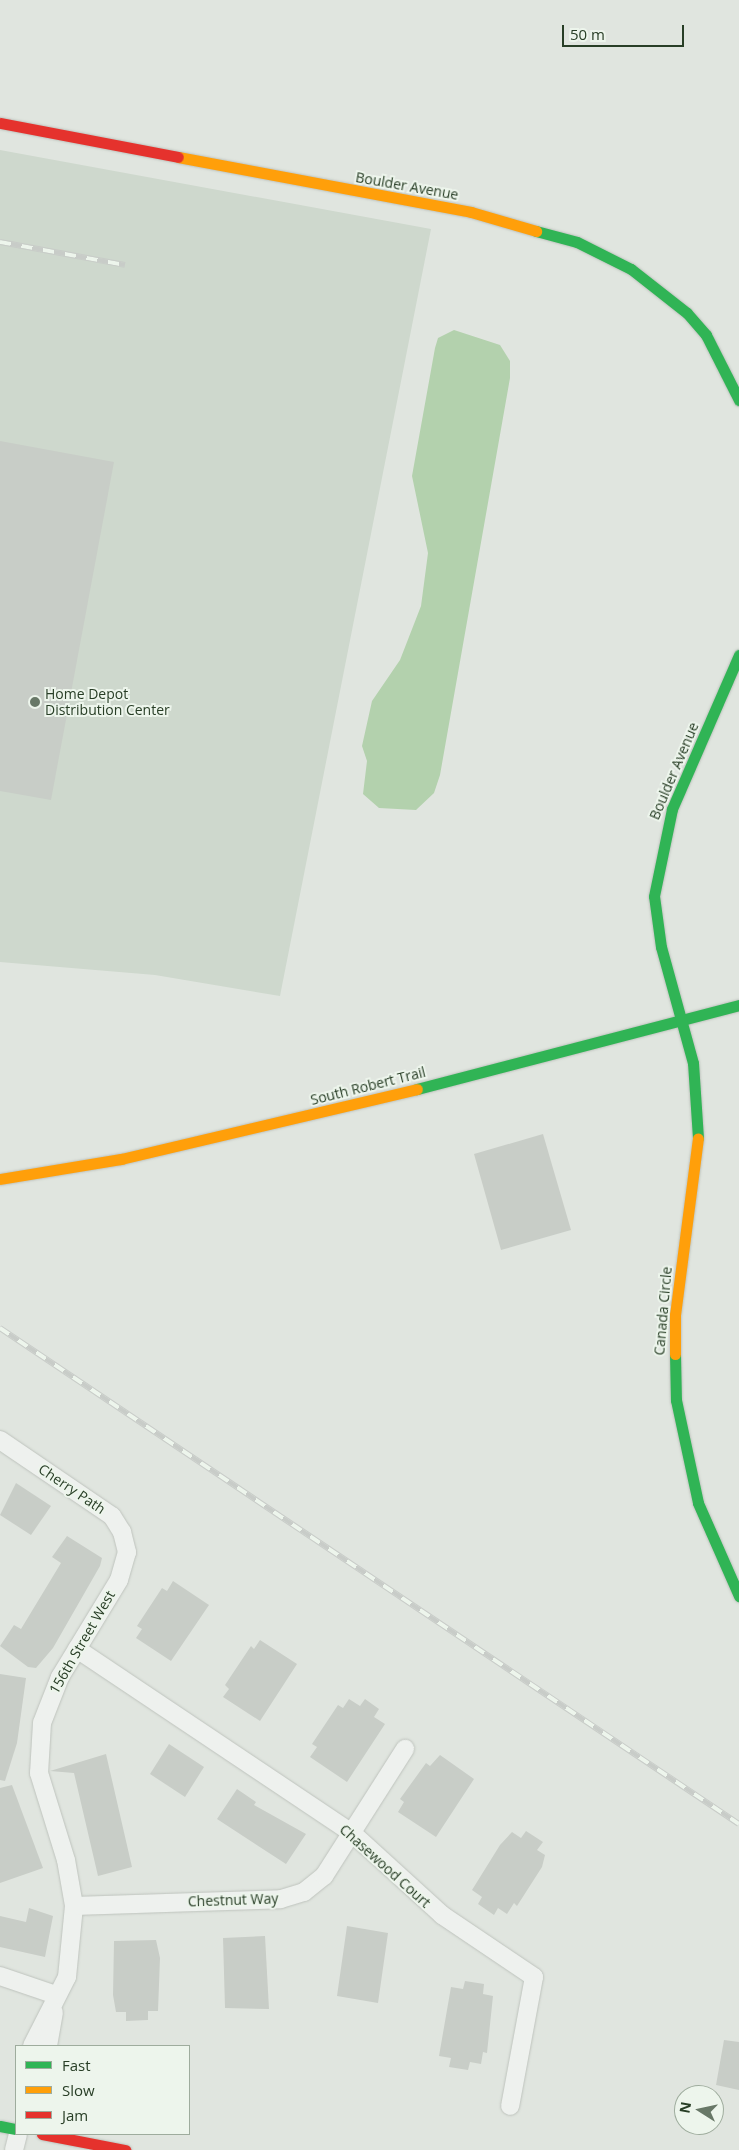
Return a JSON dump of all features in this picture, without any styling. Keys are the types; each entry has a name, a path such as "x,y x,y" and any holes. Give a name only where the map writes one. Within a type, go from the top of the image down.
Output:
{"street":[{"name":"Boulder Avenue","path":"0,123 470,212 577,242 631,269 687,313 711,343 739,400"},
{"name":"Boulder Avenue","path":"682,1020 656,920 656,870 672,809 739,654"},
{"name":"South Robert Trail","path":"0,1178 196,1143 739,1004"},
{"name":"Canada Circle","path":"682,1020 696,1078 700,1140 675,1315 676,1400 698,1502 739,1596"},
{"name":"Cherry Path","path":"0,1440 112,1516 122,1532 126,1552"},
{"name":"156th Street West","path":"32,2045 71,1960 74,1906 38,1756 46,1707 77,1649 119,1580 126,1552"},
{"name":"Chasewood Court","path":"77,1649 352,1833 442,1916 534,1977 510,2106"},
{"name":"Chestnut Way","path":"74,1906 294,1897 324,1876 406,1749"},
{"path":"0,1976 56,1995"},
{"name":"156th Street West","path":"48,2045 56,1995"},
{"path":"0,2126 15,2129"},
{"path":"14,2150 18,2135"},
{"path":"47,2135 126,2150"}],"shaded area":[{"path":"0,150 431,229 280,996 155,975 0,962"},
{"path":"454,330 500,345 510,361 510,378 440,775 434,793 416,810 379,808 363,794 367,761 362,746 372,701 400,660 421,606 428,553 412,476 435,348 438,338"}],"building":[{"name":"Home Depot Distribution Center","path":"0,441 114,462 51,800 0,791"},
{"path":"543,1134 571,1230 501,1250 474,1154"},
{"path":"16,1483 51,1506 31,1535 0,1515"},
{"path":"67,1536 102,1558 100,1566 53,1648 36,1668 28,1667 0,1646 14,1625 21,1629 61,1563 52,1557"},
{"path":"173,1581 209,1605 171,1661 136,1638 142,1629 137,1626 162,1588 167,1591"},
{"path":"260,1640 297,1664 260,1721 223,1697 229,1689 225,1685 251,1646 254,1649"},
{"path":"0,1674 26,1678 17,1743 5,1781 0,1780"},
{"path":"349,1699 360,1706 365,1699 379,1709 374,1717 385,1724 347,1782 310,1757 317,1747 312,1744 338,1705 343,1708"},
{"path":"169,1744 204,1767 185,1797 150,1774"},
{"path":"106,1754 132,1867 98,1876 74,1773 50,1771"},
{"path":"440,1755 474,1779 436,1837 398,1812 404,1802 400,1799 426,1763 430,1766"},
{"path":"12,1785 43,1868 0,1883 0,1788"},
{"path":"237,1789 256,1802 254,1805 306,1834 286,1864 217,1819"},
{"path":"526,1831 543,1842 537,1850 545,1855 542,1867 517,1906 514,1903 507,1914 498,1908 494,1915 478,1904 482,1897 472,1890 500,1845 512,1832 521,1838"},
{"path":"29,1908 53,1916 45,1957 0,1947 0,1916 26,1922"},
{"path":"347,1926 388,1933 378,2003 337,1996"},
{"path":"265,1936 269,2009 225,2008 223,1938"},
{"path":"156,1940 160,1958 158,2011 148,2011 148,2020 126,2021 126,2012 116,2012 113,1995 114,1941"},
{"path":"465,1981 484,1984 483,1994 493,1996 487,2053 483,2052 481,2064 470,2062 468,2070 449,2067 451,2058 439,2056 451,1987 463,1989"},
{"path":"724,2040 739,2042 739,2090 724,2087 724,2085 716,2085"}],"railway":[{"path":"0,242 125,265"},
{"path":"0,1328 739,1824"}],"traffic: fast":[{"path":"536,231 577,242 631,269 687,313 706,335 739,400"},
{"path":"698,1138 693,1063 661,947 654,896 672,809 739,655"},
{"path":"417,1089 739,1005"},
{"path":"675,1354 676,1400 698,1503 739,1596"},
{"path":"0,2126 15,2129"}],"traffic: slow":[{"path":"178,157 471,212 536,231"},
{"path":"0,1179 121,1159 417,1089"},
{"path":"675,1354 675,1315 698,1138"}],"traffic: jam":[{"path":"0,123 178,157"},
{"path":"47,2135 125,2150"}],"place":[{"name":"Home Depot Distribution Center","path":"35,702"}]}
